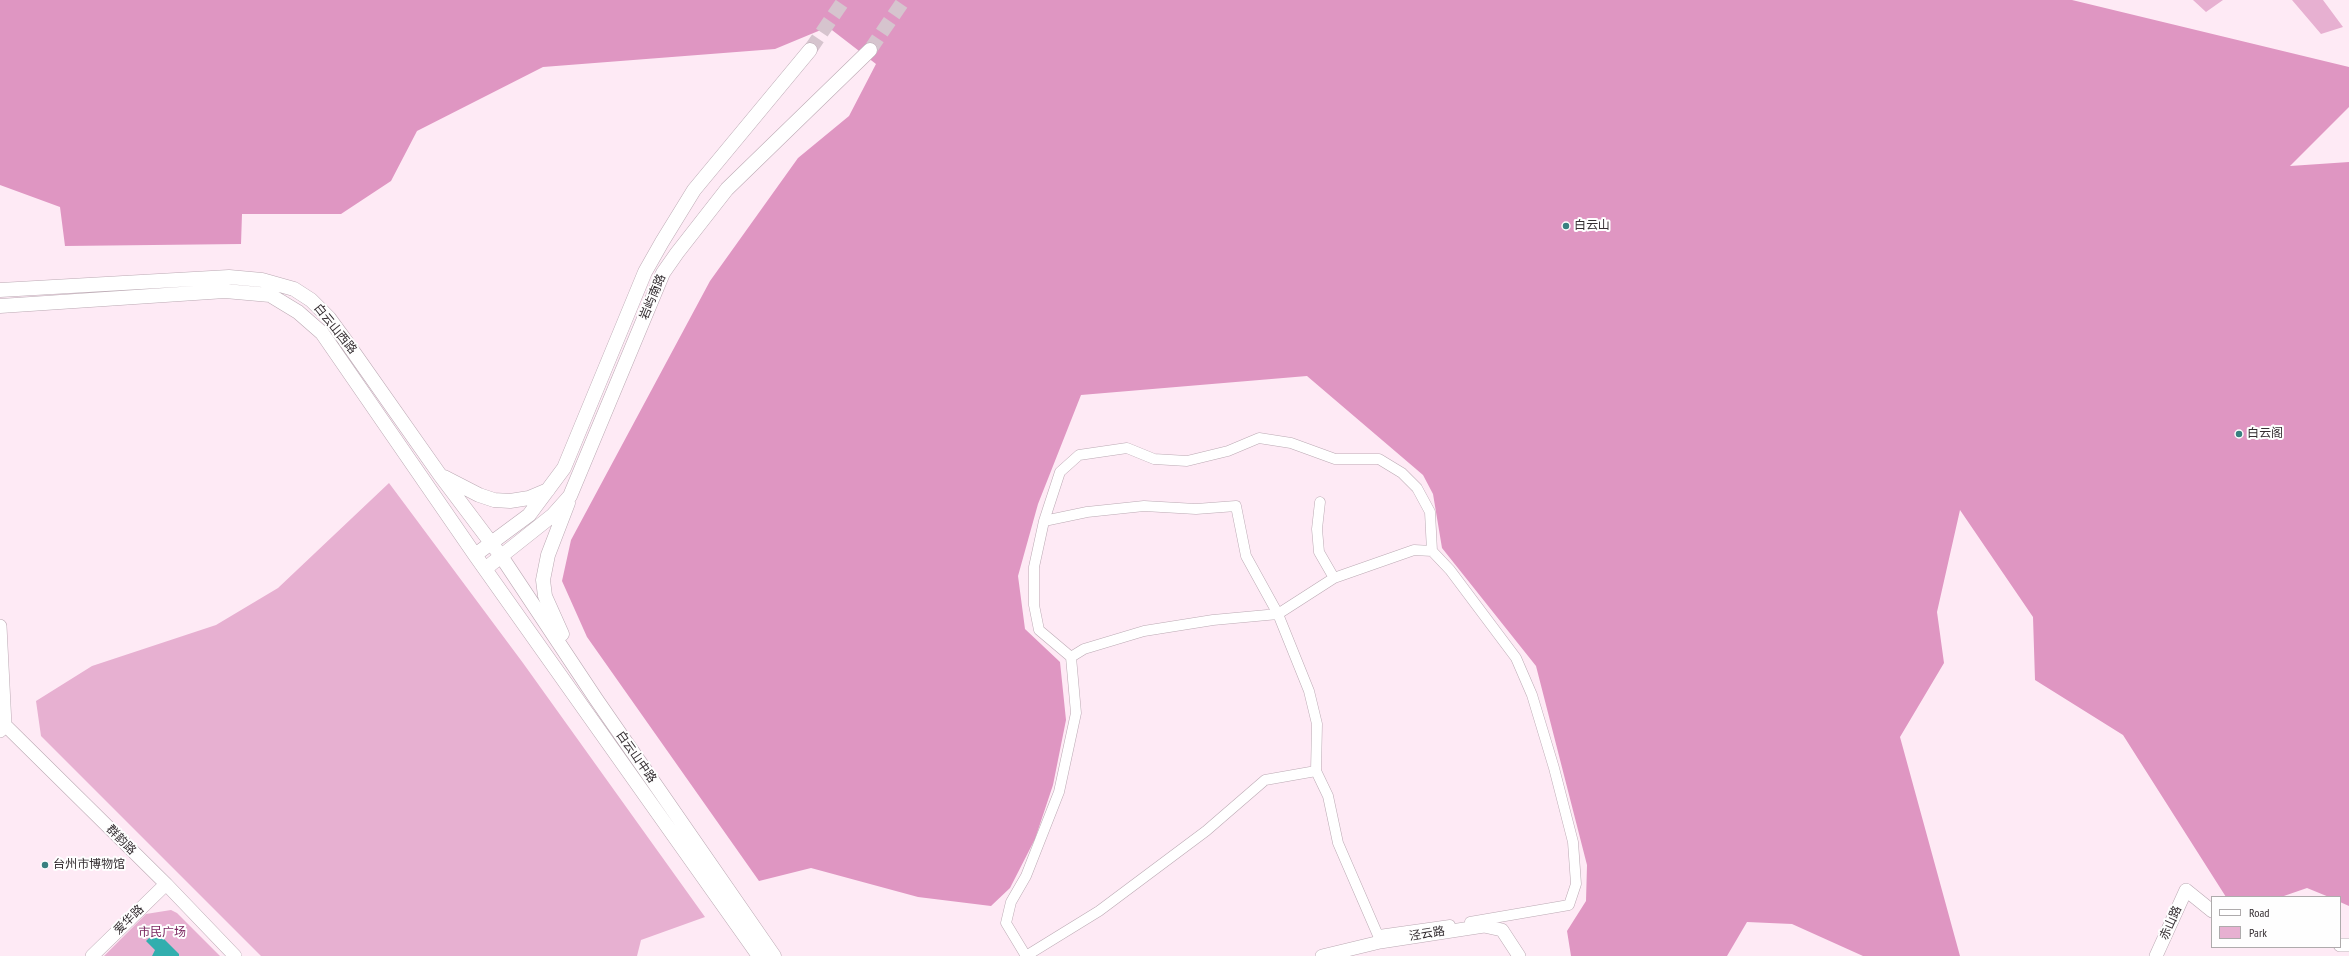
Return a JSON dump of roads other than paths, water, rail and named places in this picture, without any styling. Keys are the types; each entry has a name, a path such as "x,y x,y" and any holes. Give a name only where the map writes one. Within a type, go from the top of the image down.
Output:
{"main road":[{"name":"岩屿南路","path":"475,555 529,516 564,468 644,272 694,190 810,50"},
{"name":"岩屿南路","path":"485,569 553,515 570,496 663,272 727,189 870,50"},
{"name":"白云山西路","path":"0,290 229,277 262,280 294,289 311,300 329,318 440,475 501,556"},
{"name":"白云山西路","path":"0,306 225,291 270,295 298,312 322,333 485,569"},
{"path":"440,475 479,495 494,500 510,501 529,498 548,490"},
{"path":"570,496 548,555 543,580 545,596 551,612 596,699"},
{"name":"白云山中路","path":"501,556 596,699 774,956"},
{"name":"白云山中路","path":"485,569 759,956"}],"street":[{"path":"1044,521 1087,512 1144,506 1196,509 1236,506 1246,556 1278,614 1311,698 1317,724 1316,771 1328,796 1338,843 1379,938 1569,905 1576,884 1573,842 1554,768 1526,680 1516,658 1450,570 1432,551 1430,512 1417,488 1402,473 1379,459 1335,459 1291,443 1259,438 1228,451 1187,461 1154,458 1127,448 1079,456 1060,472 1044,521 1034,566 1034,605 1039,630 1071,657 1076,713 1059,792 1026,876 1012,902 1006,923 1026,956 1099,911 1206,831 1265,780 1316,771"},
{"path":"1320,502 1317,529 1318,552 1334,578"},
{"path":"1071,657 1084,649 1144,631 1213,620 1278,614 1334,578 1414,550 1432,551"},
{"path":"0,626 3,728"},
{"name":"群韵路","path":"3,728 166,884 235,956"},
{"name":"爱华路","path":"92,956 166,884"},
{"name":"赤山路","path":"2156,956 2186,890 2211,910"},
{"name":"泾云路","path":"1322,956 1379,938 1484,926 1502,930 1519,956"}],"water":[{"path":"156,931 179,954 179,956 152,956 155,950 146,941"}],"tunnel":[{"path":"810,50 844,0"},
{"path":"870,50 904,0"}],"place":[{"name":"白云山","path":"1566,226"},
{"name":"白云阁","path":"2239,434"},
{"name":"台州市博物馆","path":"45,865"}],"park label":[{"name":"市民广场","path":"162,933"}]}
